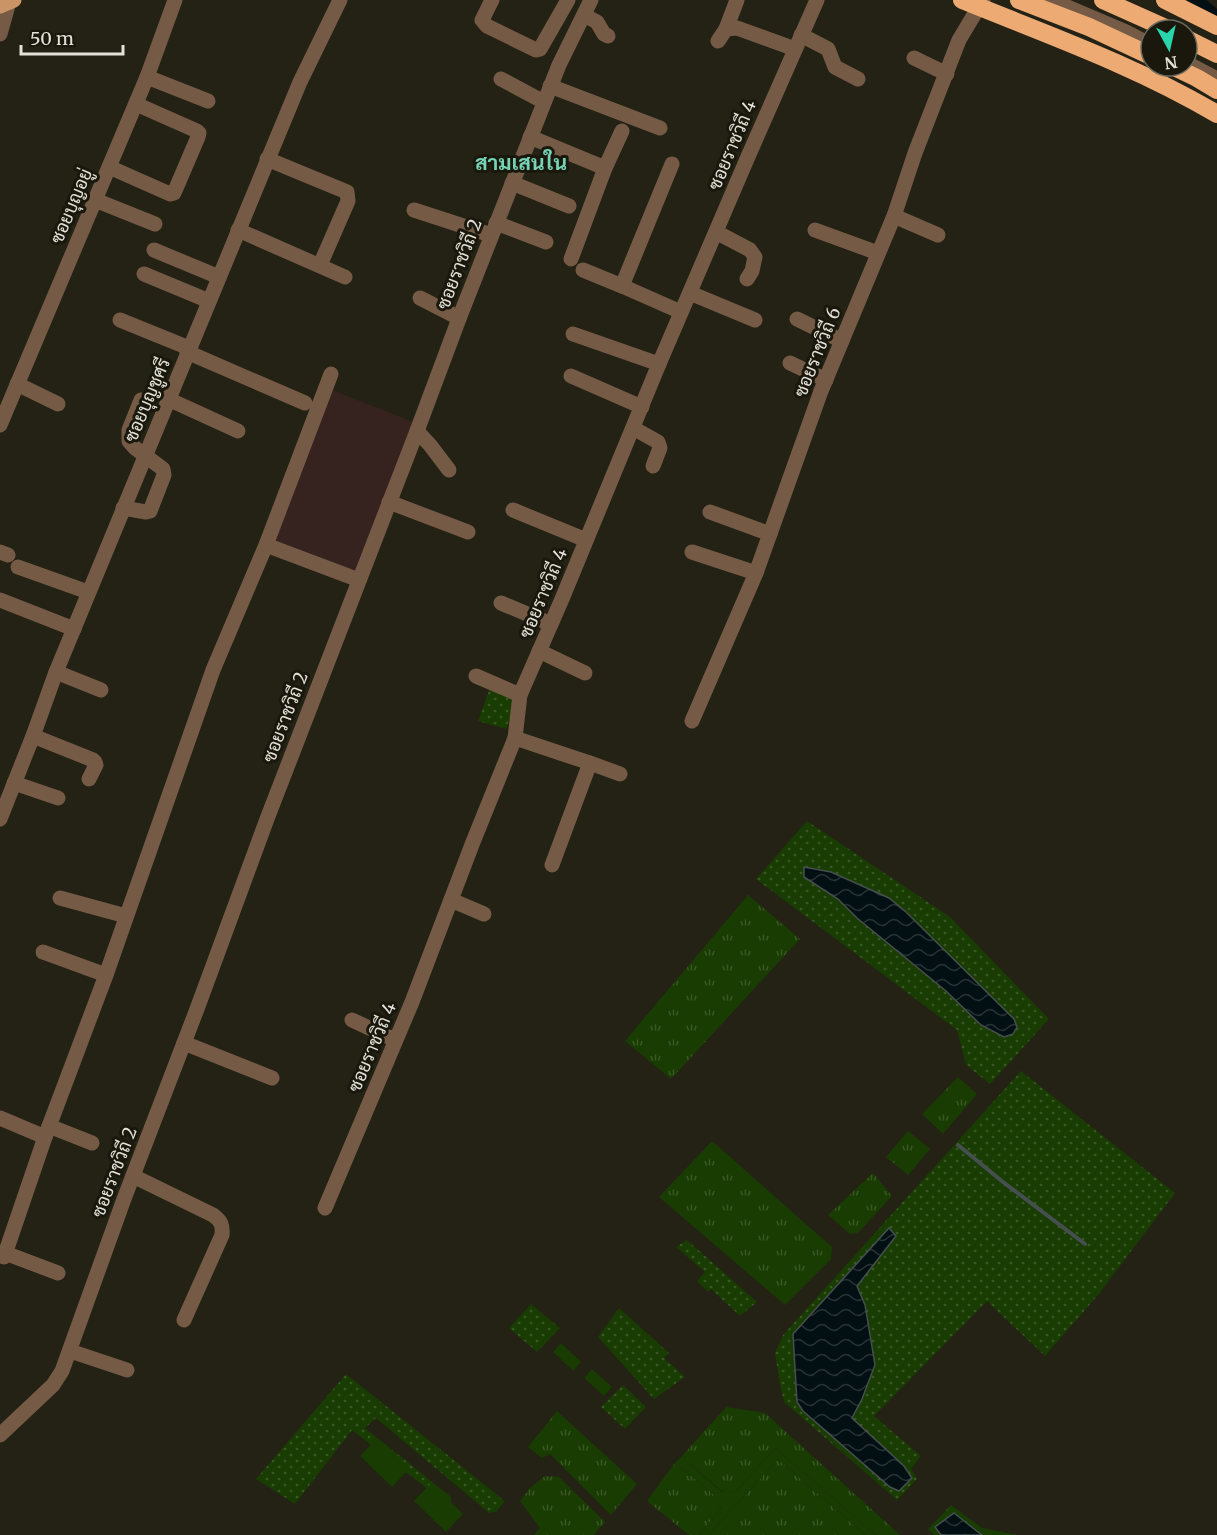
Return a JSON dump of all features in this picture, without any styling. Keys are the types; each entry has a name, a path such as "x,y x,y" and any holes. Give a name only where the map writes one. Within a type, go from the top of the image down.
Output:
{"highway":[{"path":"962,0 1139,73 1217,114"},
{"path":"1019,0 1089,27 1139,50"},
{"path":"1103,0 1143,18"},
{"path":"1165,0 1217,26"},
{"path":"1199,45 1217,54"},
{"path":"1197,78 1217,90"}],"street":[{"name":"ซอยบุญอยู่","path":"0,425 147,76 175,0"},
{"name":"ซอยบุญชูศรี","path":"0,819 88,592 208,301 300,82 340,0"},
{"path":"492,0 482,20 483,23 536,50 540,49 568,0"},
{"name":"ซอยราชวิถี 2","path":"0,1435 53,1384 62,1371 267,819 459,318 550,86 591,0"},
{"path":"737,0 722,35 737,28 828,49 835,68 858,80"},
{"name":"ซอยราชวิถี 4","path":"325,1208 412,1002 515,738 520,694 681,312 817,0"},
{"name":"ซอยราชวิถี 6","path":"692,721 756,573 826,380 894,216 915,153 959,40 983,0"},
{"path":"1051,0 1139,39"},
{"path":"0,34 8,3"},
{"path":"584,15 597,22 604,34 608,36"},
{"path":"914,58 947,74"},
{"path":"1199,69 1217,79"},
{"path":"147,76 208,101"},
{"path":"501,79 544,102"},
{"path":"550,86 660,128"},
{"path":"109,167 170,194 174,193 198,137 197,131 135,104"},
{"path":"572,259 605,168 622,131"},
{"path":"530,137 605,168"},
{"path":"267,159 346,192 348,201 320,265"},
{"path":"622,286 672,164"},
{"path":"512,183 568,206"},
{"path":"95,200 155,224"},
{"path":"414,210 546,242"},
{"path":"894,216 938,235"},
{"path":"238,230 345,277"},
{"path":"815,230 878,253"},
{"path":"716,232 750,250 755,257 752,271 747,279"},
{"path":"154,250 219,277"},
{"path":"583,270 681,312"},
{"path":"144,274 208,301"},
{"path":"690,293 755,320"},
{"path":"420,298 459,318"},
{"path":"797,319 842,341"},
{"path":"120,320 305,403"},
{"path":"573,334 659,364"},
{"path":"790,363 826,380"},
{"path":"58,1273 5,1255 47,1131 106,975 213,670 266,545 331,374"},
{"path":"571,376 642,407"},
{"path":"17,384 58,404"},
{"path":"123,508 150,511 164,475 163,469 129,441 129,430 141,399"},
{"path":"168,399 238,431"},
{"path":"633,428 658,442 660,448 653,465"},
{"path":"417,431 449,470"},
{"path":"389,502 468,532"},
{"path":"513,510 586,540"},
{"path":"710,512 770,534"},
{"path":"266,545 359,580"},
{"path":"692,552 756,573"},
{"path":"18,567 88,592"},
{"path":"0,600 74,629"},
{"path":"501,603 551,624"},
{"path":"539,651 585,674"},
{"path":"56,672 101,690"},
{"path":"476,676 520,694"},
{"path":"33,736 93,760 96,765 89,779"},
{"path":"515,738 620,774"},
{"path":"552,865 590,763"},
{"path":"14,783 58,798"},
{"path":"60,898 126,916"},
{"path":"451,900 484,914"},
{"path":"43,952 106,975"},
{"path":"352,1020 395,1040"},
{"path":"184,1043 272,1078"},
{"path":"0,1118 92,1143"},
{"path":"133,1176 213,1215 223,1227 222,1235 184,1320"},
{"path":"70,1351 127,1371"}],"shaded area":[{"path":"332,390 416,423 354,575 271,542"}],"green space":[{"path":"491,685 515,693 511,717 506,729 478,721"},
{"path":"807,821 950,917 1049,1019 990,1084 966,1065 957,1030 756,879","holes":["804,867 831,872 889,898 1014,1019 981,1025 946,991 857,918 838,899 804,877"]},
{"path":"748,895 800,939 671,1079 625,1041"},
{"path":"1021,1071 1175,1193 1098,1295 1045,1356 987,1301 874,1416 921,1456 911,1469 917,1479 897,1500 784,1402 775,1353 783,1335","holes":["889,1228 896,1236 857,1286 865,1305 875,1365 852,1418 904,1466 912,1478 900,1491 890,1487 803,1411 797,1402 793,1334"]},
{"path":"958,1077 977,1094 943,1134 922,1114"},
{"path":"908,1131 930,1149 908,1175 886,1157"},
{"path":"712,1141 832,1247 831,1259 785,1305 659,1197"},
{"path":"873,1173 892,1196 858,1233 850,1234 828,1215"},
{"path":"687,1240 757,1302 740,1316 711,1289 708,1292 697,1281 705,1272 676,1247"},
{"path":"531,1304 560,1328 537,1352 509,1328"},
{"path":"619,1308 669,1353 664,1358 685,1377 654,1399 598,1337"},
{"path":"561,1343 581,1362 573,1371 553,1352"},
{"path":"592,1369 612,1387 604,1396 584,1378"},
{"path":"346,1374 505,1501 496,1512 489,1513 376,1418 365,1428 451,1497 451,1507 352,1430 295,1504 256,1479"},
{"path":"623,1385 646,1407 625,1429 601,1407"},
{"path":"726,1407 765,1413 900,1535 876,1535 775,1448 734,1494 724,1493 685,1460 683,1455"},
{"path":"557,1411 637,1484 611,1515 550,1454 542,1458 528,1447"},
{"path":"377,1438 409,1469 392,1487 360,1456"},
{"path":"775,1448 876,1535 865,1535 778,1459 709,1535 699,1535 722,1507 715,1503 719,1499 674,1464 683,1455 685,1460 723,1493 726,1489 734,1494"},
{"path":"778,1459 865,1535 709,1535"},
{"path":"674,1464 719,1499 722,1507 699,1535 689,1535 647,1501"},
{"path":"545,1476 559,1477 605,1522 594,1535 534,1535 540,1528 520,1501 530,1488"},
{"path":"431,1483 463,1514 446,1532 414,1501"},
{"path":"951,1505 982,1528 1018,1535 982,1535 954,1513 939,1533 941,1535 934,1535 928,1529"}],"water":[{"path":"804,867 831,872 889,898 1014,1019 1017,1027 1013,1034 1004,1037 981,1025 946,991 857,918 838,899 804,877"},
{"path":"889,1228 896,1236 857,1286 865,1305 875,1365 852,1418 904,1466 912,1478 899,1491 890,1487 803,1411 797,1402 793,1334"},
{"path":"954,1513 982,1535 941,1535 935,1527"}],"waterway":[{"path":"1195,0 1217,19"},
{"path":"958,1145 1085,1244"}],"district":[{"name":"สามเสนใน","path":"521,162"}]}
